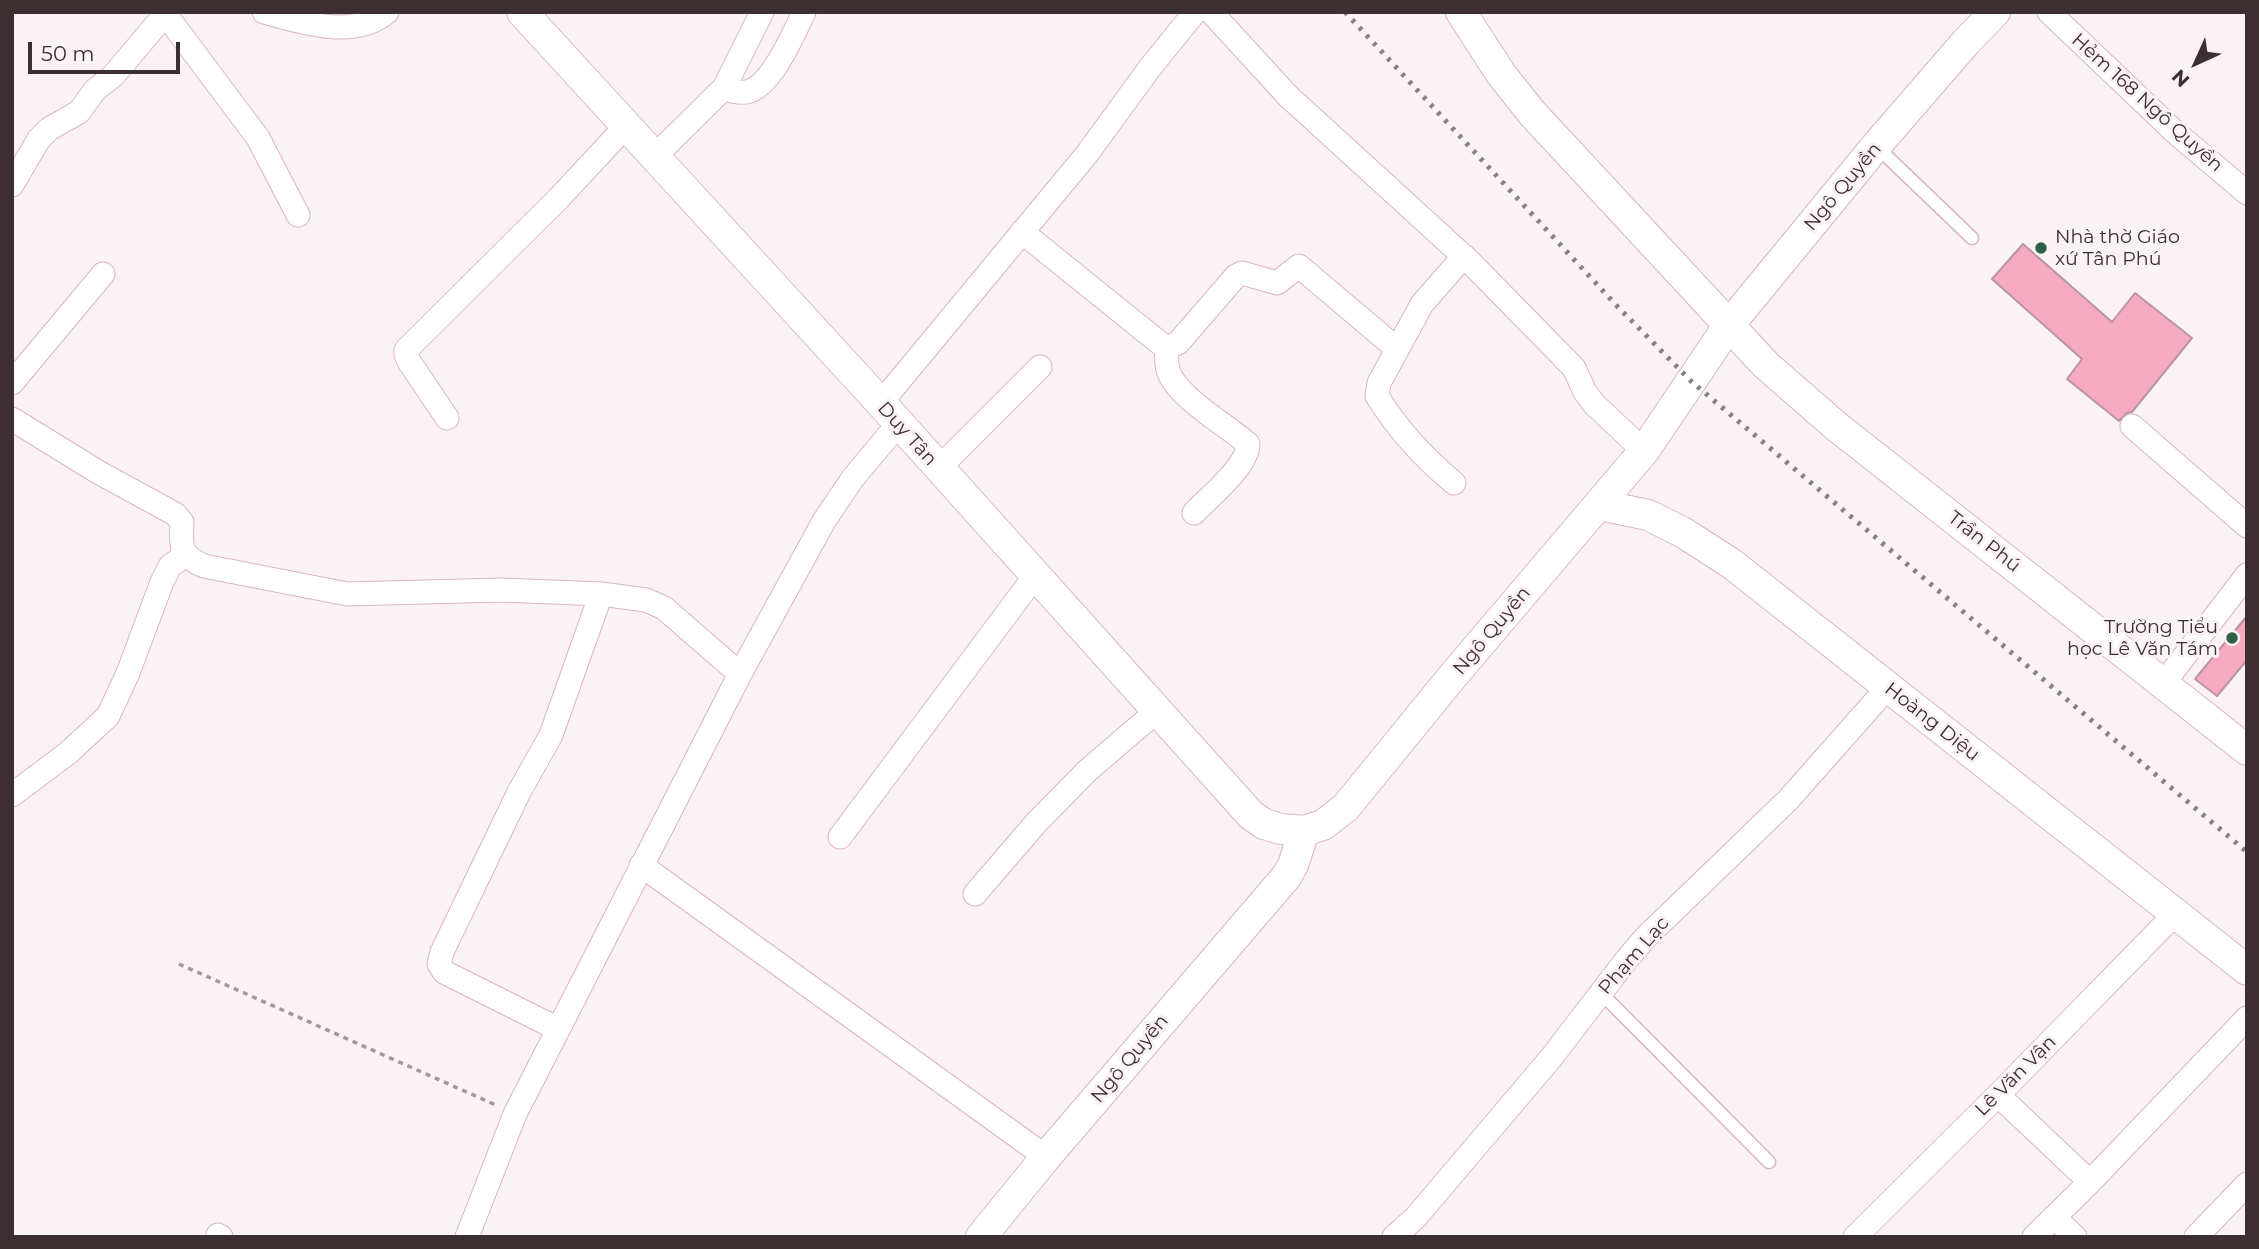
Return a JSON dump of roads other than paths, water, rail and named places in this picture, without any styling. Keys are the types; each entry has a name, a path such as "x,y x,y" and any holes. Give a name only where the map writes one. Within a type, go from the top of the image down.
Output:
{"street":[{"path":"264,12 304,22 348,28 368,23 387,12"},
{"name":"Duy Tân","path":"522,12 890,414 1251,815 1264,824 1304,831"},
{"path":"654,157 724,88 762,12"},
{"path":"724,88 734,92 748,92 760,86 772,72 804,12"},
{"path":"467,1237 515,1114 740,674 824,520 853,478 890,414 1022,232 1087,154 1149,69 1195,12"},
{"path":"1211,12 1288,96 1464,256 1574,368 1594,404 1644,451"},
{"name":"Ngô Quyền","path":"981,1237 1046,1157 1286,877 1293,865 1304,831 1323,825 1346,807 1452,677 1600,505 1644,451 1729,325 1876,146 1995,12"},
{"name":"Hẻm 168 Ngô Quyền","path":"2049,12 2176,133 2247,193"},
{"name":"Trần Phú","path":"1463,13 1501,74 1540,122 1766,365 1826,418 2247,750"},
{"path":"12,185 49,129 79,112 95,90 113,75 166,14 258,138 299,215"},
{"path":"447,418 410,363 407,350 559,198 626,126"},
{"path":"1022,232 1166,348 1168,371 1179,387 1198,406 1248,444 1248,453 1194,513"},
{"path":"1454,483 1430,463 1392,420 1377,397 1379,383 1422,304 1464,256"},
{"path":"1166,348 1178,343 1236,276 1242,273 1277,283 1299,265 1398,349"},
{"path":"12,383 103,274"},
{"path":"939,468 1040,367"},
{"path":"12,419 98,472 175,514 182,522 181,546 186,555 204,566 347,594 502,590 601,594 646,600 664,608 740,674"},
{"path":"2132,426 2247,526"},
{"name":"Hoàng Diệu","path":"1600,505 1647,515 1684,533 1732,564 2247,970"},
{"path":"12,794 68,753 108,716 128,673 162,582 170,566 186,555"},
{"path":"2163,684 2247,575"},
{"path":"840,837 1035,576"},
{"path":"558,1029 444,972 439,964 442,952 519,792 551,735 601,594"},
{"name":"Phạm Lạc","path":"1394,1237 1416,1217 1551,1058 1646,937 1788,800 1888,687"},
{"path":"975,894 1036,823 1087,771 1157,711"},
{"path":"641,865 1046,1157"},
{"name":"Lê Văn Vận","path":"1858,1236 2175,914"},
{"path":"2034,1237 2247,1018"},
{"path":"1998,1095 2090,1182"},
{"path":"2196,1237 2247,1184"},
{"path":"2053,1217 2075,1237"}],"lane":[{"path":"1876,146 1972,237"},
{"path":"1601,993 1769,1162"}],"railway":[{"path":"1345,12 1617,306 1692,382 2247,852"}],"place":[{"name":"Nhà thờ Giáo xứ Tân Phú","path":"2041,248"},
{"name":"Trường Tiểu học Lê Văn Tám","path":"2232,638"}]}
